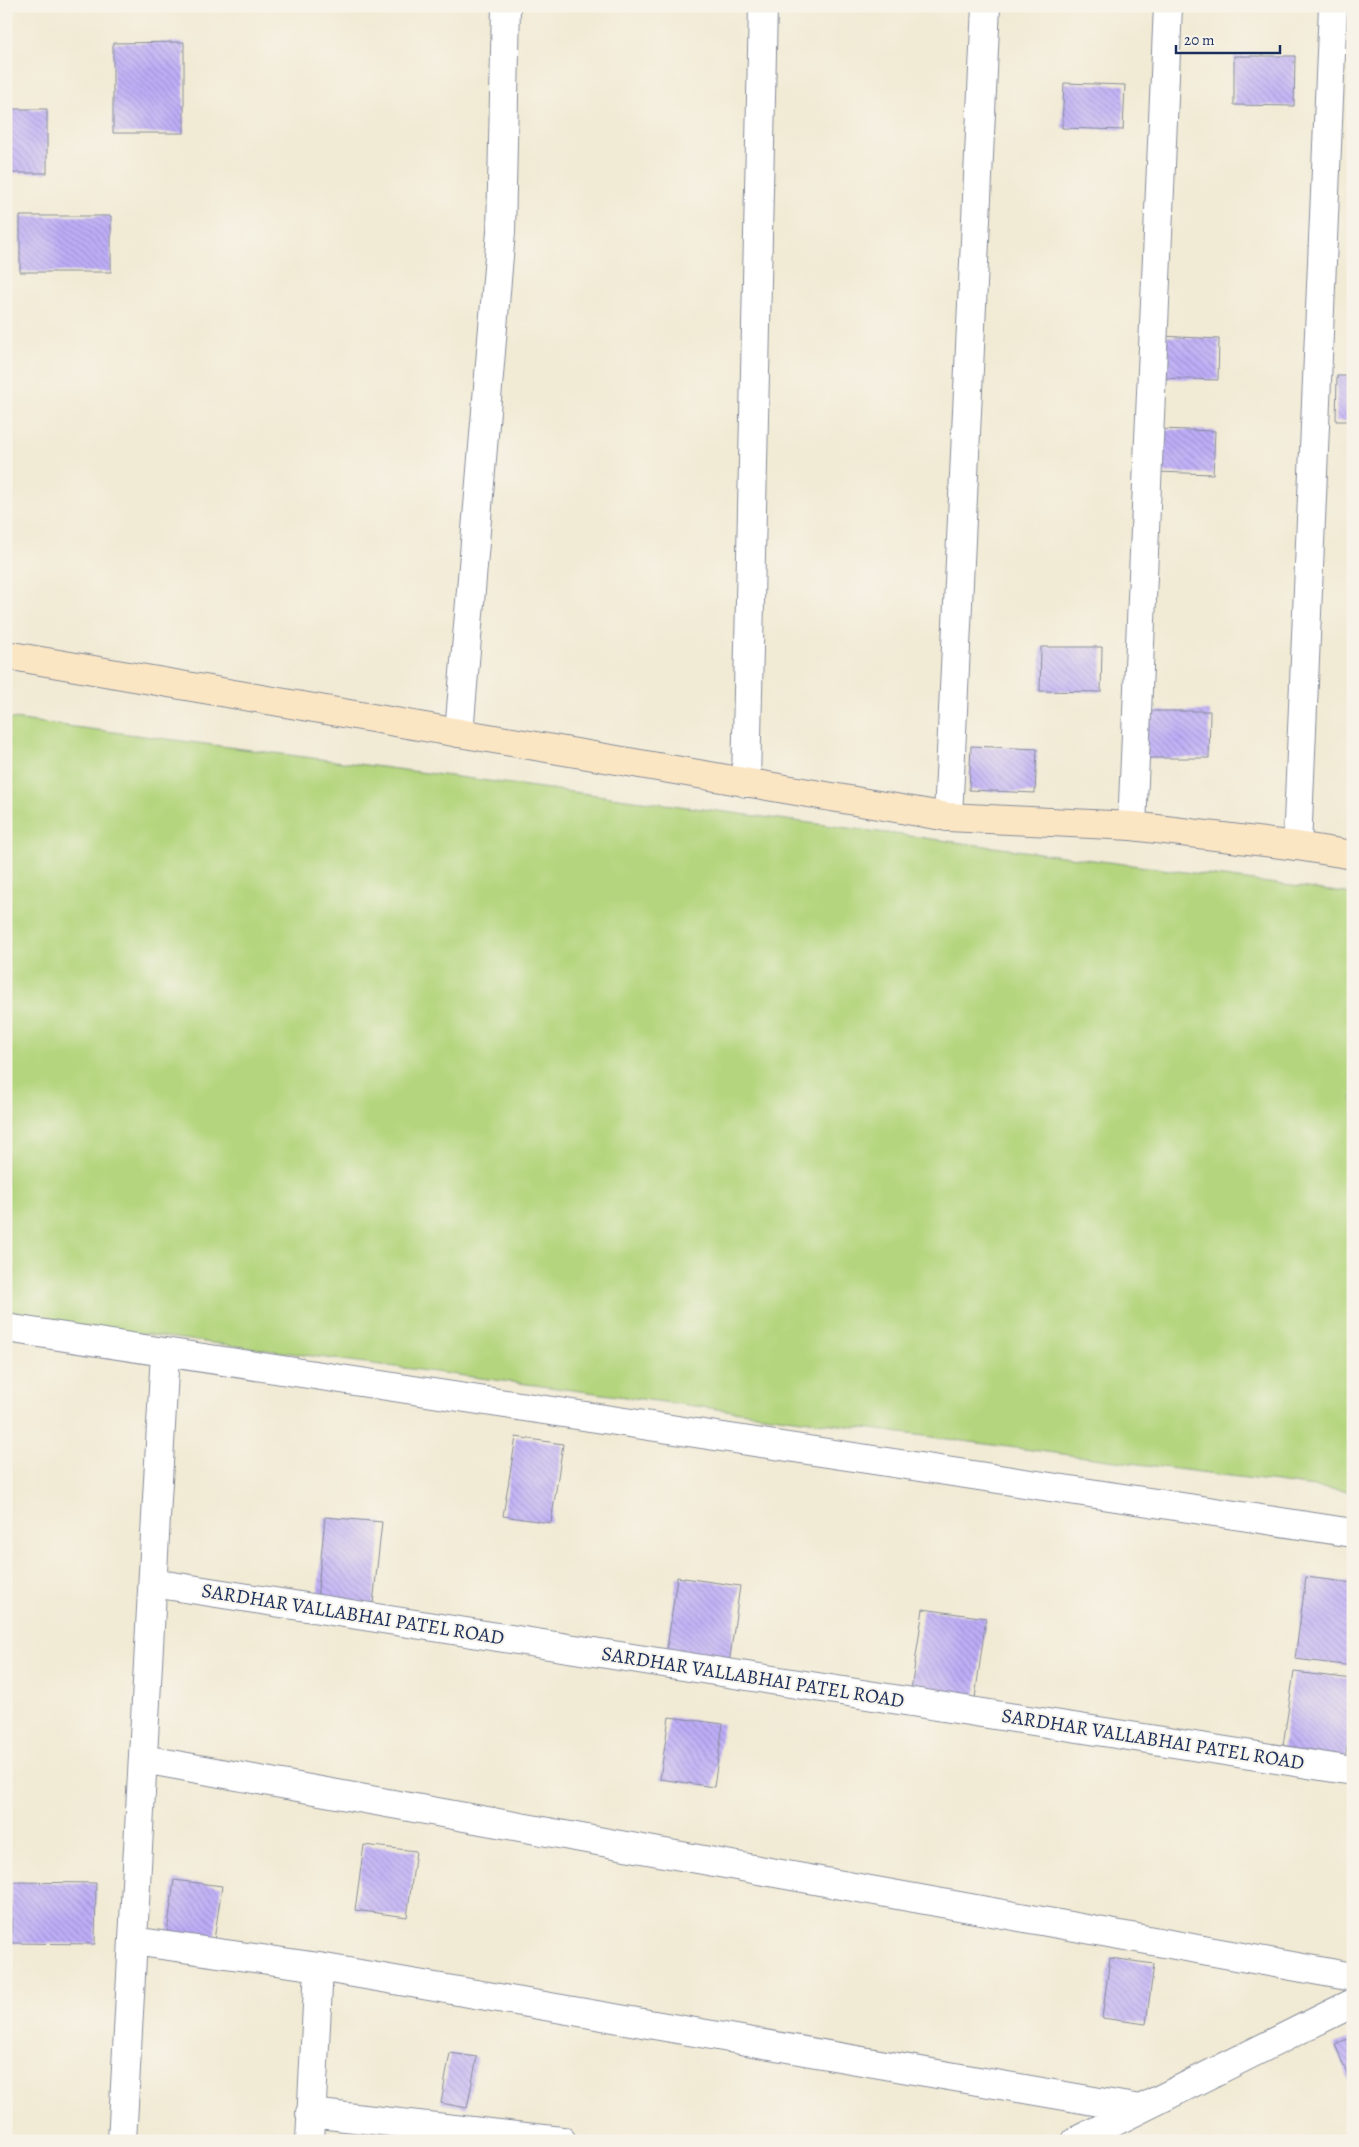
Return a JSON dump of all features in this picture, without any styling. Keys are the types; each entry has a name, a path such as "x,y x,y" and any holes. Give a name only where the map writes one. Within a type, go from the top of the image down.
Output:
{"street":[{"path":"459,733 501,232 506,6"},
{"path":"746,783 763,6"},
{"path":"948,817 986,6"},
{"path":"1132,826 1168,6"},
{"path":"1297,846 1333,6"},
{"path":"6,655 948,817 1132,826 1297,846 1353,855"},
{"path":"6,1328 1353,1533"},
{"path":"122,2141 165,1352"},
{"name":"SARDHAR VALLABHAI PATEL ROAD","path":"152,1583 1353,1771"},
{"path":"143,1759 1353,1977"},
{"path":"133,1941 319,1967 1140,2109"},
{"path":"310,2141 319,1967"},
{"path":"1076,2141 1353,2003"},
{"path":"310,2113 562,2141"}],"green space":[{"path":"6,718 1353,894 1353,1492 6,1316"}],"building":[{"path":"184,42 184,133 113,133 113,43"},
{"path":"1234,56 1295,56 1294,106 1234,105"},
{"path":"1064,83 1125,85 1123,130 1062,128"},
{"path":"6,109 47,109 47,173 6,173"},
{"path":"20,216 111,216 111,272 20,272"},
{"path":"1161,336 1219,339 1218,380 1159,378"},
{"path":"1337,376 1353,376 1353,421 1336,421"},
{"path":"1159,429 1215,431 1213,474 1157,472"},
{"path":"1041,647 1102,647 1101,692 1040,691"},
{"path":"1146,711 1210,711 1209,758 1146,758"},
{"path":"971,746 1037,749 1035,793 969,790"},
{"path":"516,1437 563,1444 551,1523 503,1516"},
{"path":"325,1517 382,1522 373,1604 317,1599"},
{"path":"677,1577 740,1586 729,1664 666,1656"},
{"path":"1306,1577 1353,1583 1353,1666 1295,1659"},
{"path":"923,1609 986,1618 975,1698 911,1690"},
{"path":"1294,1672 1353,1679 1353,1707 1345,1761 1282,1752"},
{"path":"669,1717 723,1724 714,1787 660,1779"},
{"path":"364,1845 416,1851 407,1917 355,1910"},
{"path":"174,1880 222,1886 213,1947 166,1941"},
{"path":"12,1882 96,1883 95,1944 11,1943"},
{"path":"1110,1958 1154,1964 1146,2024 1102,2018"},
{"path":"1353,2037 1353,2089 1335,2044"},
{"path":"450,2053 477,2057 467,2108 441,2103"}]}
